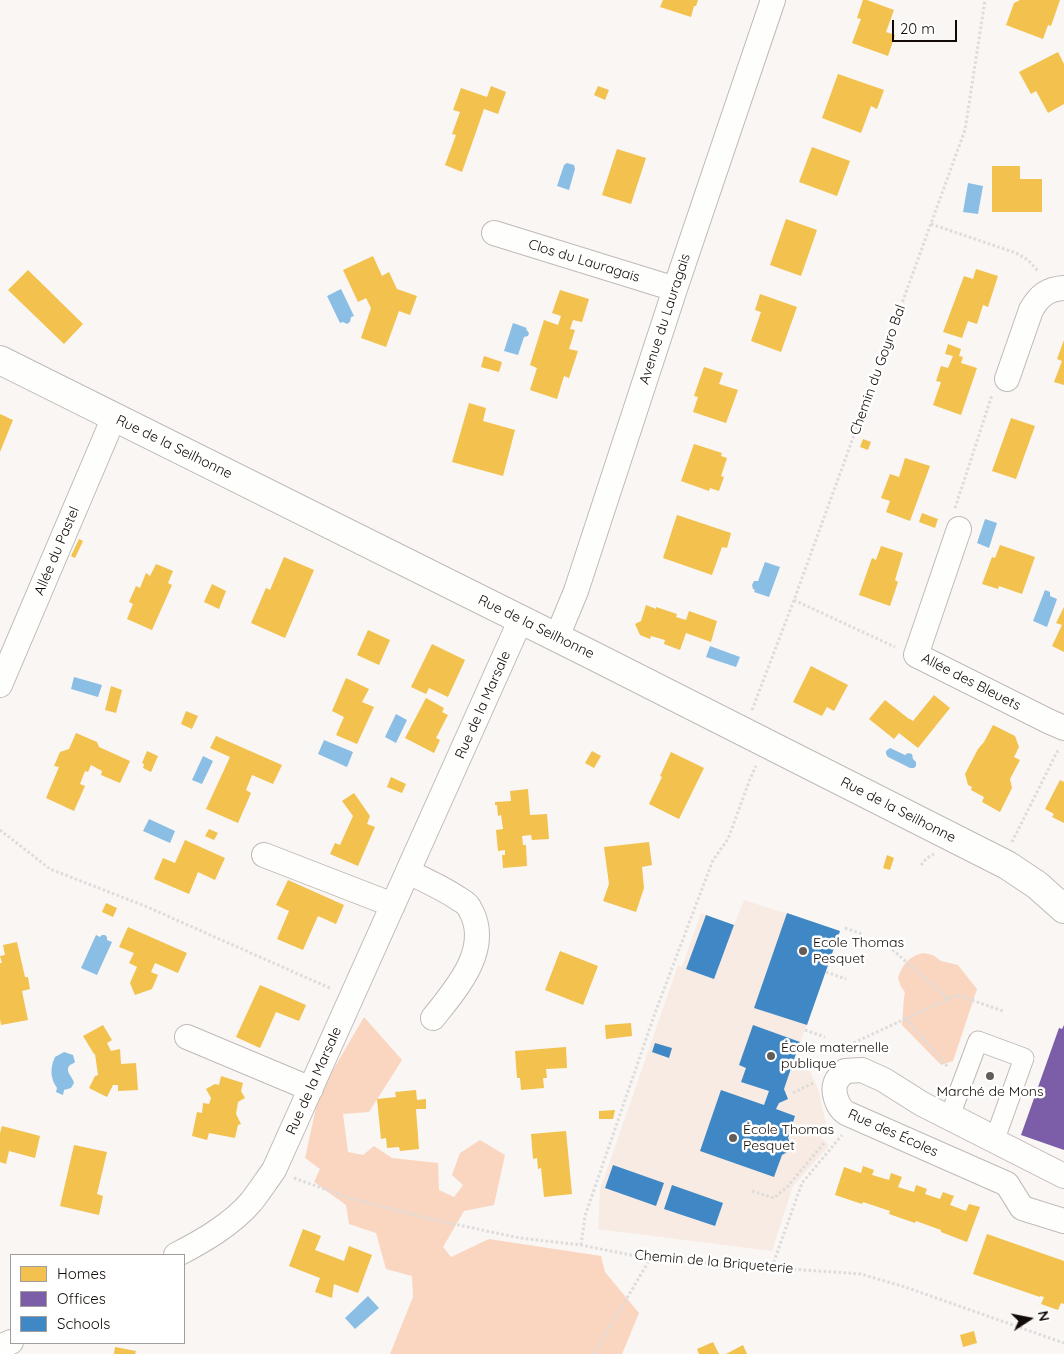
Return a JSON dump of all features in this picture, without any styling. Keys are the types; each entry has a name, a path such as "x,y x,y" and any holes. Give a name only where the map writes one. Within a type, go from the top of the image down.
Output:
{"street":[{"name":"Avenue du Lauragais","path":"557,637 576,591 675,289 773,0"},
{"name":"Clos du Lauragais","path":"494,233 675,289"},
{"path":"1006,379 1036,300 1057,289"},
{"name":"Rue de la Seilhonne","path":"0,360 557,637 1007,864 1037,885 1064,908"},
{"name":"Allée du Pastel","path":"0,685 114,417"},
{"name":"Allée des Bleuets","path":"959,529 916,654 1064,728"},
{"name":"Rue de la Marsale","path":"178,1254 206,1239 229,1222 250,1203 274,1170 521,620"},
{"path":"264,855 393,905"},
{"path":"408,872 449,892 468,905 475,920 478,938 466,974 433,1018"},
{"path":"187,1037 311,1089"},
{"path":"978,1041 1024,1058 996,1136 951,1113 966,1074 978,1041"},
{"name":"Rue des Écoles","path":"1064,1176 922,1104 884,1080 862,1070 845,1071 835,1082 836,1101 840,1109 1007,1184 1022,1208 1064,1221"}],"path":[{"name":"Chemin du Goyro Bal","path":"581,1245 585,1216 655,1013 713,860 728,839 750,779 756,738 794,600 965,130 986,0"},
{"path":"931,224 1016,253 1028,260 1057,289"},
{"path":"959,529 949,524 998,376 1006,379"},
{"path":"794,600 887,644 916,654"},
{"path":"1003,839 1012,842 1057,752 1064,747"},
{"path":"0,830 50,869 145,906 352,998"},
{"path":"921,865 927,858 936,853"},
{"path":"845,928 862,934"},
{"path":"885,943 948,999"},
{"path":"826,972 846,979"},
{"path":"849,1045 957,995 1003,1010"},
{"path":"906,1018 947,1067 966,1074"},
{"path":"805,1030 825,1037"},
{"path":"772,1267 802,1183 857,1118"},
{"path":"752,1191 774,1198 788,1186 825,1142"},
{"name":"Chemin de la Briqueterie","path":"274,1170 349,1198 435,1220 520,1238 581,1245 650,1259 861,1274 905,1287 1064,1343"},
{"path":"594,1354 650,1259"}],"shaded area":[{"path":"744,900 840,931 793,1063 809,1069 818,1089 826,1124 821,1137 829,1146 793,1186 772,1251 598,1229 600,1190 678,965 682,967 701,913 734,925"},
{"path":"923,953 933,955 941,961 958,965 977,989 953,1061 941,1065 902,1025 905,992 898,978 907,962"},
{"path":"364,1017 402,1060 369,1112 343,1114 348,1152 363,1155 374,1146 392,1158 438,1163 439,1190 454,1197 463,1185 452,1175 460,1153 480,1140 505,1155 494,1205 464,1211 443,1247 451,1257 489,1239 601,1256 605,1272 639,1313 622,1354 390,1354 413,1297 412,1276 386,1269 376,1233 349,1224 346,1205 314,1182 320,1169 305,1158 319,1094"}],"water":[{"path":"567,163 574,165 575,169 569,190 557,186 564,165"},
{"path":"968,183 983,186 978,214 963,212"},
{"path":"341,289 354,316 351,317 350,322 347,324 340,323 327,296"},
{"path":"513,323 527,328 529,333 528,336 524,337 518,355 504,351"},
{"path":"985,519 997,523 989,548 977,543"},
{"path":"765,562 780,567 769,597 754,592 755,590 752,585 754,581 758,581"},
{"path":"1045,590 1050,592 1050,596 1057,599 1047,627 1033,621"},
{"path":"710,646 740,657 736,667 706,657"},
{"path":"74,677 102,685 98,697 71,689"},
{"path":"396,714 407,720 396,743 385,737"},
{"path":"324,740 353,752 347,767 318,754"},
{"path":"890,748 905,755 908,753 912,754 916,766 910,768 888,757 886,751"},
{"path":"203,756 213,761 202,784 192,780"},
{"path":"149,819 175,831 170,843 143,831"},
{"path":"96,935 100,937 105,935 107,940 112,942 97,975 81,968"},
{"path":"64,1052 73,1055 75,1062 68,1068 74,1083 71,1088 64,1090 63,1095 56,1092 57,1088 52,1077 52,1065 55,1057"},
{"path":"368,1296 379,1308 355,1329 345,1318"}],"building: Homes":[{"path":"663,0 698,0 691,17 660,7"},
{"path":"863,0 894,10 886,32 895,35 888,56 852,43 861,19 857,18"},
{"path":"1020,0 1060,0 1051,26 1048,25 1043,39 1006,25 1014,3"},
{"path":"1058,52 1064,64 1064,104 1048,113 1036,91 1031,94 1019,72"},
{"path":"838,74 884,90 877,109 871,106 861,133 822,118"},
{"path":"491,86 506,92 498,114 484,109 462,172 445,165 456,135 452,134 460,112 453,110 461,88 487,97"},
{"path":"598,86 609,90 605,100 594,95"},
{"path":"812,147 850,161 837,196 799,182"},
{"path":"617,149 646,158 631,204 602,195"},
{"path":"992,166 1020,166 1020,179 1042,179 1042,212 992,212"},
{"path":"786,219 817,230 801,276 770,265"},
{"path":"373,256 382,276 389,272 397,289 417,296 410,315 399,311 386,347 361,338 371,308 366,298 358,302 343,270"},
{"path":"976,269 998,276 988,307 983,305 977,324 968,321 962,338 943,332 964,276 973,279"},
{"path":"28,270 83,324 64,344 8,290"},
{"path":"560,290 589,299 582,322 573,320 570,329 575,330 569,349 578,351 569,378 564,376 557,399 530,390 537,368 530,365 544,320 558,325 561,316 552,313"},
{"path":"760,294 797,307 781,352 751,341 761,312 755,310"},
{"path":"1064,340 1064,385 1054,382 1062,361 1057,359"},
{"path":"948,344 961,349 959,356 963,357 961,363 977,368 961,415 933,405 941,382 936,381 941,366 948,368 953,356 945,354"},
{"path":"484,356 502,362 499,372 481,367"},
{"path":"704,367 723,373 719,384 738,390 726,423 693,412 698,397 694,396"},
{"path":"469,403 486,408 483,421 515,430 503,476 452,462"},
{"path":"0,414 13,420 0,452"},
{"path":"1011,418 1035,426 1016,479 992,471"},
{"path":"863,439 871,442 868,450 860,447"},
{"path":"694,444 722,453 721,456 727,458 721,476 724,477 719,491 710,488 709,491 681,481"},
{"path":"905,458 930,466 910,521 886,512 890,501 881,498 890,474 899,477"},
{"path":"922,513 938,519 935,528 919,522"},
{"path":"677,515 731,533 727,548 722,547 712,575 663,558"},
{"path":"79,539 83,541 75,558 71,556"},
{"path":"1000,545 1035,557 1022,594 999,586 998,589 982,584 992,557 995,558"},
{"path":"881,546 903,553 895,580 898,582 890,606 859,595 872,558 876,560"},
{"path":"284,557 314,570 285,638 251,623 266,588 270,590"},
{"path":"156,564 173,571 168,583 172,585 152,630 127,619 133,604 129,602 136,586 140,588 146,573 150,576"},
{"path":"212,584 226,591 219,609 204,602"},
{"path":"646,605 677,614 676,617 686,620 689,611 717,621 711,642 686,633 680,650 664,644 665,640 651,636 650,639 640,635 635,624 641,621"},
{"path":"1064,607 1064,652 1052,646 1062,625 1056,623"},
{"path":"368,630 390,640 379,665 357,655"},
{"path":"432,644 465,660 448,697 429,688 426,694 411,687"},
{"path":"811,666 848,685 834,711 827,707 822,716 793,702"},
{"path":"346,678 369,689 362,702 374,707 357,744 336,735 344,717 332,711"},
{"path":"111,686 122,690 116,713 105,710"},
{"path":"934,695 950,708 918,748 899,733 894,739 869,719 885,700 913,721"},
{"path":"426,698 444,708 442,712 448,715 436,738 440,740 434,753 405,738"},
{"path":"186,711 198,716 192,729 181,724"},
{"path":"993,725 1015,736 1019,747 1014,757 1020,760 1010,779 1012,788 1000,812 982,802 984,797 971,790 972,787 968,785 965,774"},
{"path":"76,733 97,742 99,747 130,761 120,783 101,775 102,771 91,765 88,772 85,771 80,784 85,786 74,811 46,798 59,767 54,766 60,752 69,749"},
{"path":"216,736 282,765 273,784 252,775 246,790 251,793 238,823 206,809 230,757 210,748"},
{"path":"147,751 158,756 151,772 143,768 144,764 142,763"},
{"path":"592,751 601,756 594,768 585,763"},
{"path":"671,752 704,768 679,819 649,804"},
{"path":"391,777 406,784 402,793 387,787"},
{"path":"1060,780 1064,782 1064,823 1052,817 1054,814 1045,809"},
{"path":"528,789 530,815 547,814 549,839 532,840 531,835 522,836 523,845 526,845 527,866 503,868 502,855 505,855 505,850 498,851 496,830 503,829 501,815 498,816 495,802 511,801 510,791"},
{"path":"354,793 370,816 367,824 375,827 358,866 330,854 335,843 340,845 353,816 342,801"},
{"path":"209,829 218,833 214,840 205,836"},
{"path":"185,840 225,858 215,880 198,872 189,894 154,879 163,858 175,863"},
{"path":"649,842 652,865 642,867 644,888 636,912 603,901 609,884 604,847"},
{"path":"887,855 894,858 890,870 883,868"},
{"path":"288,880 344,905 336,924 318,916 303,950 277,939 289,911 276,905"},
{"path":"106,903 117,908 113,917 102,912"},
{"path":"128,927 187,953 178,973 155,963 151,972 158,975 152,989 135,995 130,983 137,967 129,963 134,953 119,947"},
{"path":"17,942 25,977 28,977 30,989 22,991 28,1020 1,1025 0,963 2,963 0,956 5,955 3,945"},
{"path":"560,951 598,966 583,1005 545,990"},
{"path":"260,985 306,1005 299,1021 276,1012 260,1048 236,1037"},
{"path":"631,1023 632,1036 606,1039 605,1025"},
{"path":"103,1025 112,1040 107,1043 111,1051 120,1049 121,1064 136,1063 138,1090 118,1091 118,1085 113,1085 107,1097 89,1088 95,1076 98,1075 95,1054 83,1036"},
{"path":"566,1047 567,1068 546,1069 547,1078 543,1078 544,1088 521,1090 520,1078 517,1078 515,1051"},
{"path":"221,1076 243,1083 241,1091 245,1098 238,1102 236,1114 241,1124 238,1125 235,1138 209,1133 207,1140 192,1136 197,1112 202,1113 203,1103 209,1104 211,1098 206,1089 215,1084 219,1085"},
{"path":"416,1090 417,1100 426,1099 426,1109 416,1109 419,1149 400,1151 399,1147 387,1148 386,1138 381,1139 377,1099 396,1097 395,1092"},
{"path":"615,1110 613,1119 599,1119 599,1111"},
{"path":"2,1126 40,1136 35,1158 9,1151 6,1164 0,1162 0,1133"},
{"path":"566,1131 572,1194 544,1197 541,1168 538,1169 537,1158 533,1159 531,1134"},
{"path":"74,1145 107,1152 97,1194 103,1196 99,1215 60,1206"},
{"path":"863,1166 874,1170 872,1175 889,1180 891,1173 902,1177 898,1187 914,1192 916,1185 927,1189 925,1194 940,1199 943,1192 954,1196 950,1205 966,1211 969,1204 980,1207 967,1242 916,1221 915,1223 889,1214 890,1211 835,1195 844,1167 861,1173"},
{"path":"303,1229 321,1236 315,1250 344,1261 349,1246 372,1255 358,1293 334,1284 332,1298 315,1292 320,1278 289,1266"},
{"path":"987,1234 1064,1261 1064,1304 1061,1303 1058,1310 1041,1304 1044,1297 973,1274"},
{"path":"974,1331 977,1343 963,1347 960,1335"},
{"path":"713,1342 719,1354 699,1354 697,1349"},
{"path":"743,1345 747,1354 726,1354"},
{"path":"115,1347 136,1351 135,1354 114,1354"}],"building: Offices":[{"path":"1064,1025 1064,1150 1021,1135 1059,1028 1062,1029"}],"building: Schools":[{"name":"Ecole Thomas Pesquet","path":"787,913 840,931 807,1025 754,1008"},
{"path":"706,915 734,925 714,979 686,969"},
{"path":"753,1025 800,1042 784,1089 788,1099 779,1103 776,1109 795,1116 788,1138 793,1149 782,1155 774,1177 700,1151 721,1090 764,1105 769,1091 741,1082 746,1068 739,1065"},
{"path":"655,1043 672,1048 669,1058 652,1052"},
{"path":"613,1165 664,1183 656,1206 605,1188"},
{"path":"672,1185 723,1203 715,1226 664,1209"}],"place":[{"name":"Ecole Thomas Pesquet","path":"803,951"},
{"name":"École maternelle publique","path":"771,1056"},
{"name":"Marché de Mons","path":"990,1076"},
{"name":"École Thomas Pesquet","path":"733,1138"}]}
